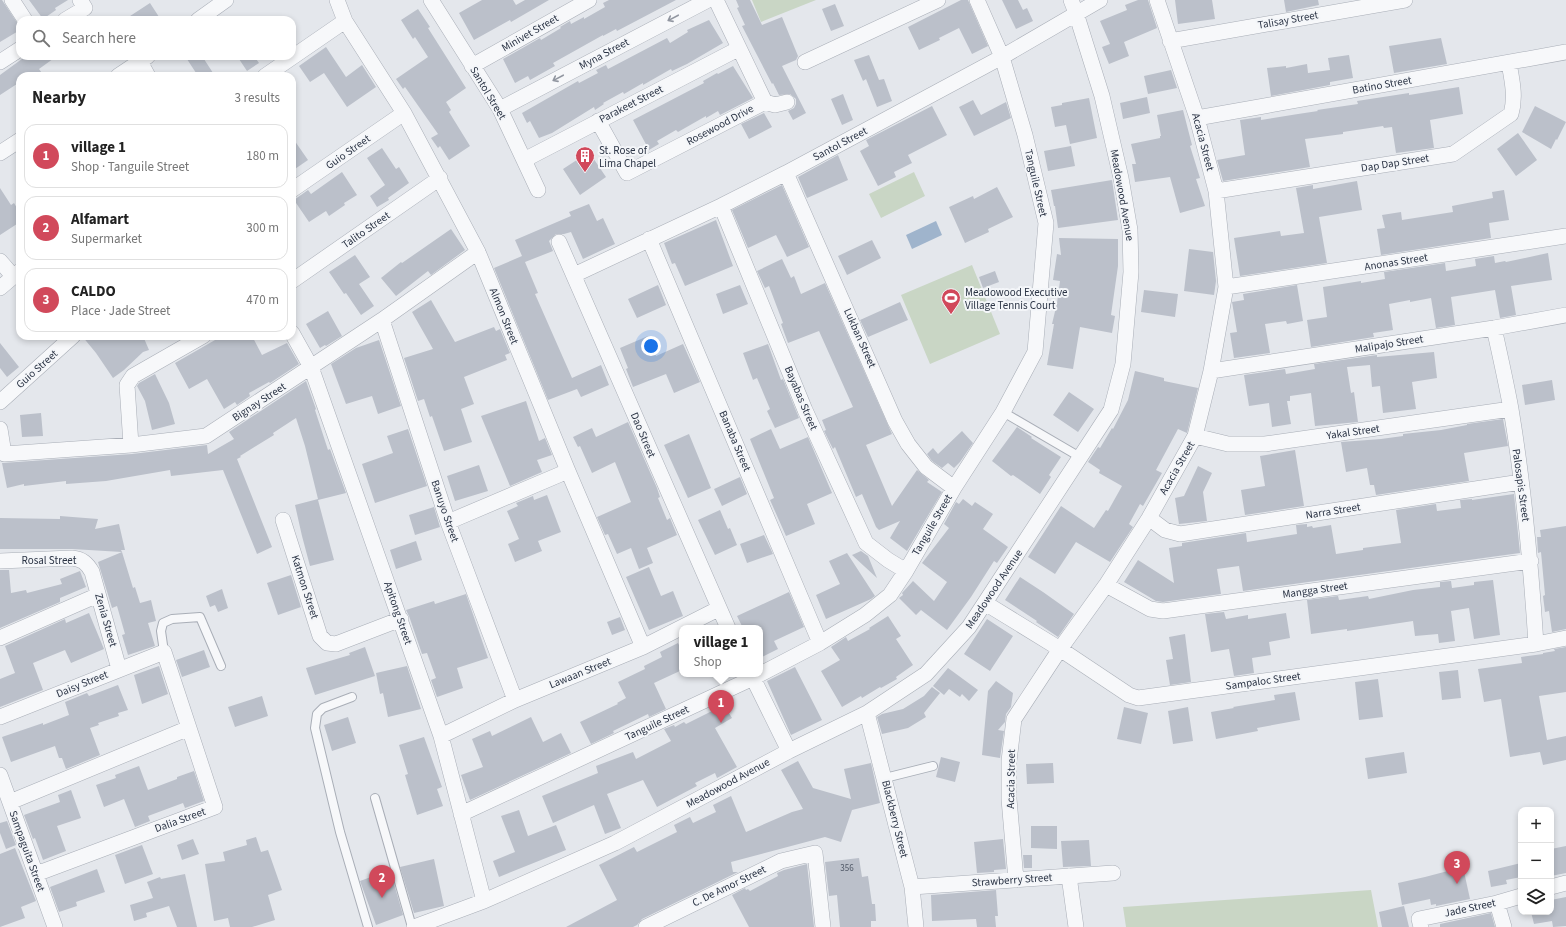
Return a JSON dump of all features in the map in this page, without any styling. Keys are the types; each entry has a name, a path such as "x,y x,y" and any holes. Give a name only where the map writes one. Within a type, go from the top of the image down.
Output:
{"street":[{"path":"12,0 22,16"},
{"path":"204,16 226,0"},
{"name":"Almon Street","path":"337,0 345,21 404,113 440,178 478,252 568,471 643,647"},
{"name":"Minivet Street","path":"472,66 589,0"},
{"name":"Myna Street","path":"500,109 708,0"},
{"name":"Rosewood Drive","path":"598,121 627,173 765,102 738,49 716,0"},
{"path":"805,62 938,0"},
{"name":"Tanguile Street","path":"763,671 820,643 865,615 890,595 906,571 954,488 1003,412 1035,352 1046,223 1025,135 1002,58 977,0"},
{"name":"Santol Street","path":"574,275 721,206 786,173 1002,58 1074,6 1100,0"},
{"name":"Acacia Street","path":"1016,880 1009,799 1009,761 1014,719 1060,649 1106,585 1149,518 1195,436 1211,371 1226,288 1216,191 1197,118 1157,0"},
{"name":"Talisay Street","path":"1170,41 1405,0"},
{"name":"Santol Street","path":"435,1 472,66 500,109 538,190"},
{"path":"69,16 82,4"},
{"name":"Meadowood Avenue","path":"413,927 484,901 615,843 789,751 867,713 926,674 969,627 1111,410 1123,364 1131,272 1130,230 1121,178 1102,96 1074,6"},
{"path":"296,55 345,21"},
{"name":"Parakeet Street","path":"524,160 738,49"},
{"path":"0,62 16,52"},
{"name":"Batino Street","path":"1197,118 1566,52"},
{"path":"123,72 139,60"},
{"path":"143,60 147,72"},
{"path":"271,72 288,60"},
{"name":"Dap Dap Street","path":"1216,191 1453,154 1512,114 1514,95 1509,63"},
{"path":"765,102 775,105 787,102"},
{"name":"Guio Street","path":"296,187 404,113"},
{"path":"0,153 16,143"},
{"name":"Lukban Street","path":"786,173 895,421 908,444 926,467 954,488"},
{"name":"Talito Street","path":"296,278 440,178"},
{"name":"Bayabas Street","path":"721,206 805,410 866,543 888,560 906,571"},
{"name":"Anonas Street","path":"1226,288 1566,236"},
{"name":"Banaba Street","path":"649,239 820,643"},
{"name":"Dao Street","path":"559,242 718,609 726,625"},
{"name":"Bignay Street","path":"0,429 4,454 131,445 206,436 382,320 478,252"},
{"path":"0,261 16,274 0,288"},
{"name":"Malipajo Street","path":"1211,371 1494,328 1566,315"},
{"name":"Banuyo Street","path":"382,320 448,522 515,700"},
{"name":"Palosapis Street","path":"1494,328 1511,409 1521,482 1531,561 1536,644"},
{"name":"Guio Street","path":"0,402 69,340"},
{"path":"131,445 127,385 133,376 195,340"},
{"name":"Apitong Street","path":"296,340 311,367 441,736 484,901"},
{"name":"Yakal Street","path":"1195,436 1228,444 1265,444 1511,409"},
{"path":"448,522 568,471"},
{"name":"Narra Street","path":"1149,518 1165,530 1180,534 1521,482"},
{"name":"Katmon Street","path":"283,520 320,636 327,643 336,644 400,619"},
{"name":"Rosal Street","path":"0,561 72,558 79,559 84,562 92,572"},
{"name":"Mangga Street","path":"1106,585 1150,609 1162,611 1531,561"},
{"name":"Zenia Street","path":"92,572 119,668"},
{"path":"0,638 98,595"},
{"name":"Sampaloc Street","path":"986,603 1060,649 1129,695 1138,698 1536,644 1566,638"},
{"name":"Lawaan Street","path":"686,625 718,609"},
{"name":"Lawaan Street","path":"441,736 515,700 643,647 679,629"},
{"name":"Daisy Street","path":"0,717 119,668 164,652"},
{"name":"Dalia Street","path":"36,874 215,807 164,652"},
{"name":"Tanguile Street","path":"461,814 750,677"},
{"path":"752,677 789,751"},
{"name":"Blackberry Street","path":"867,713 912,887 916,927"},
{"path":"10,802 189,728"},
{"name":"Sampaguita Street","path":"0,775 55,927"},
{"name":"C. De Amor Street","path":"646,927 781,861 815,854 823,927"},
{"name":"Strawberry Street","path":"912,887 1113,873"},
{"path":"1069,876 1076,927"},
{"path":"1554,886 1566,883"},
{"name":"Jade Street","path":"1420,923 1518,897"},
{"path":"1497,903 1504,927"}],"lane":[{"path":"1003,412 1080,457"},
{"path":"164,652 161,631 163,624 172,619 200,617 221,666"},
{"path":"352,696 323,708 317,714 315,728 340,832 368,927"},
{"path":"884,778 933,766"},
{"path":"375,798 413,927"}],"green space":[{"path":"752,0 816,0 761,22"},
{"path":"914,172 925,196 881,218 869,194"},
{"name":"Meadowood Executive Village Tennis Court","path":"972,265 1000,334 930,364 901,295"},
{"path":"1371,890 1378,927 1126,927 1123,907"}],"water":[{"path":"936,221 942,235 912,249 906,235"}],"building":[{"path":"0,0 2,0 16,21 16,32 0,42"},
{"path":"29,0 68,0 55,8 56,10 47,16 41,16"},
{"path":"482,0 513,0 516,5 525,0 549,0 511,22 510,20 474,40 459,13"},
{"path":"609,0 676,0 617,31 616,29 603,35 553,63 555,66 530,80 528,76 515,83 503,59 540,38 541,40 570,21 571,24 584,17 584,19 605,7 603,3"},
{"path":"736,0 750,0 762,25 782,17 798,56 796,60 782,66 806,113 793,120 788,111 794,108 796,99 790,94 779,95 773,83 772,84 742,26 745,25 737,8 739,7"},
{"path":"961,0 968,0 988,46 972,54 959,28 939,38 940,40 919,50 908,27"},
{"path":"1002,0 1018,0 1023,10 1027,8 1033,21 1016,29"},
{"path":"1138,0 1148,0 1157,28 1124,42 1129,56 1109,64 1102,47 1110,44 1100,21 1127,10 1125,5"},
{"path":"1175,0 1212,0 1215,19 1178,24"},
{"path":"1284,0 1318,0 1319,5 1286,12"},
{"path":"150,3 158,16 130,16"},
{"path":"835,4 844,26 831,31 822,9"},
{"path":"418,9 430,27 428,28 466,88 446,102 451,110 449,112 470,146 449,160 440,146 438,148 431,138 438,134 405,87 403,89 396,79 428,57 415,37 413,39 401,20"},
{"path":"709,20 723,43 687,64 672,71 671,69 624,94 623,92 603,103 604,104 595,110 594,107 552,133 539,138 530,121 527,123 522,113 578,81 579,83 598,73 596,70 606,65 608,69 667,38 670,43 688,32 687,30"},
{"path":"1441,38 1447,64 1394,73 1389,46"},
{"path":"326,47 346,77 362,65 376,87 347,107 324,73 310,82 299,66"},
{"path":"869,55 879,80 884,79 892,101 877,107 866,79 863,81 854,60"},
{"path":"1349,55 1353,78 1330,82 1330,85 1271,96 1267,68 1286,66 1286,68 1307,64 1308,73 1330,70 1328,58"},
{"path":"21,60 51,60 39,69 41,72 16,72 16,85 0,95 0,75"},
{"path":"188,60 205,60 212,72 195,72"},
{"path":"240,60 257,60 259,63 247,71"},
{"path":"733,66 753,98 720,115 718,111 678,132 676,130 657,141 659,144 649,150 633,120 704,83 703,81 717,73 718,74"},
{"path":"1171,70 1177,88 1148,94 1144,76"},
{"path":"1459,87 1463,114 1430,120 1434,148 1396,153 1392,127 1384,128 1383,126 1343,132 1343,134 1305,139 1310,167 1223,181 1217,160 1245,155 1240,120 1261,117 1261,120 1358,104 1357,101"},
{"path":"843,94 853,120 842,125 831,99"},
{"path":"1147,97 1150,113 1123,119 1120,103"},
{"path":"1089,98 1097,138 1070,144 1066,125 1055,127 1051,107 1062,105 1062,103"},
{"path":"973,100 981,115 1006,102 1011,118 974,136 959,107"},
{"path":"932,106 947,135 908,155 912,163 894,172 896,177 878,186 860,151 869,146 866,140"},
{"path":"1535,106 1566,122 1551,149 1522,132"},
{"path":"1183,110 1192,145 1190,146 1200,178 1196,179 1205,206 1180,213 1170,177 1135,182 1132,164 1136,164 1131,144 1160,138 1161,136 1157,115"},
{"path":"764,113 772,127 749,139 741,124"},
{"path":"1518,133 1537,160 1516,176 1497,149"},
{"path":"296,143 308,160 296,168"},
{"path":"1071,146 1075,166 1048,171 1044,151"},
{"path":"382,148 396,169 399,167 409,183 388,198 389,200 377,207 370,196 385,185 367,158"},
{"name":"St. Rose of Lima Chapel","path":"589,152 606,177 580,195 563,169"},
{"path":"838,155 848,180 807,198 798,177"},
{"path":"342,172 357,195 344,203 345,205 329,216 326,211 309,222 296,203 296,199 308,190 311,194"},
{"path":"1112,180 1118,220 1058,228 1051,190"},
{"path":"1357,181 1362,210 1319,217 1327,263 1240,276 1234,238 1280,231 1281,236 1304,233 1296,188 1313,185 1313,189"},
{"path":"782,185 809,247 787,257 776,235 748,248 732,210"},
{"path":"997,187 1013,217 988,229 989,232 965,243 949,207 973,196 974,199"},
{"path":"0,188 11,205 14,203 16,206 16,225 0,235"},
{"path":"1504,190 1509,220 1489,223 1491,238 1381,255 1377,229 1385,228 1382,215 1401,212 1402,220 1453,212 1452,206 1493,198 1492,192"},
{"path":"589,204 597,221 603,218 615,244 583,259 571,232 556,234 549,241 553,251 525,262 538,293 535,294 572,378 601,365 609,385 581,397 577,389 548,400 494,268 522,256 515,240 571,216 569,212"},
{"path":"716,220 733,266 685,286 675,263 672,264 664,243"},
{"path":"451,229 465,250 431,275 428,271 396,296 381,278 401,262 402,263"},
{"path":"1059,238 1118,239 1118,266 1111,315 1115,316 1112,333 1080,327 1073,369 1047,365 1054,324 1052,324 1060,281 1053,280 1057,254 1061,255"},
{"path":"872,240 881,258 847,275 838,256"},
{"path":"1189,249 1213,252 1216,281 1214,295 1184,291"},
{"path":"1548,253 1552,280 1511,286 1516,315 1500,318 1495,290 1451,297 1455,325 1436,328 1431,298 1410,302 1410,300 1389,304 1393,330 1373,333 1374,337 1311,347 1307,320 1327,317 1323,287 1385,279 1384,272 1445,263 1446,271 1476,266 1475,259 1494,256 1495,263"},
{"path":"355,255 370,277 359,284 374,306 361,315 329,272"},
{"path":"782,259 791,278 794,276 801,294 825,283 892,434 866,445 892,506 917,470 929,480 927,482 942,492 907,551 890,538 900,521 879,530 876,527 862,494 856,497 835,447 833,449 824,431 826,430 822,420 853,407 819,331 788,343 781,324 783,323 769,286 765,288 757,271"},
{"path":"995,271 999,282 983,288 979,277"},
{"path":"658,285 666,305 637,318 628,299"},
{"path":"740,285 748,304 723,314 716,294"},
{"path":"1297,285 1303,321 1287,324 1286,321 1265,324 1270,353 1234,358 1230,333 1237,332 1232,302 1244,300 1243,294"},
{"path":"1144,290 1178,294 1175,317 1141,312"},
{"path":"431,300 455,342 494,327 496,331 500,329 510,353 505,355 507,360 464,377 474,404 461,409 472,442 444,451 432,416 430,417 424,399 418,401 404,358 433,349 412,312"},
{"path":"900,302 908,320 868,337 860,320"},
{"path":"328,311 342,336 320,348 306,324"},
{"path":"648,336 656,356 683,344 700,382 674,393 666,374 633,387 626,369 628,368 620,348"},
{"path":"85,340 145,340 149,350 143,352 113,378"},
{"path":"215,340 254,340 262,355 287,343 299,364 270,383 269,382 249,393 250,396 237,405 235,402 224,409 207,379 189,389 175,363"},
{"path":"379,340 401,406 378,414 372,396 346,404 331,364 356,348"},
{"path":"0,343 19,367 7,377 0,368"},
{"path":"768,344 781,380 783,379 799,418 775,428 767,411 770,409 757,378 753,380 743,353"},
{"path":"1434,352 1437,378 1412,382 1416,409 1383,413 1380,386 1372,387 1370,365 1347,367 1351,393 1354,392 1358,422 1315,426 1311,393 1290,396 1290,401 1287,401 1291,424 1272,427 1269,403 1249,406 1244,375 1285,369 1286,374 1315,369 1314,364 1377,355 1377,357"},
{"path":"1135,371 1164,378 1164,381 1198,388 1187,433 1178,429 1156,470 1162,473 1143,506 1140,504 1129,524 1133,527 1110,562 1076,542 1055,574 1028,557 1061,506 1094,528 1106,510 1108,511 1122,486 1099,473 1100,470 1088,462 1098,447 1100,448 1112,428 1113,429 1128,400"},
{"path":"155,374 169,403 175,424 152,430 145,401 137,386 139,383"},
{"path":"1552,380 1555,400 1525,405 1522,385"},
{"path":"306,381 328,450 330,449 346,493 318,500 334,560 310,566 295,505 318,499 305,446 296,418 273,433 274,435 237,459 272,547 257,554 223,470 171,476 170,470 106,481 66,484 66,481 24,486 24,484 7,488 2,463 132,454 207,445 208,454 234,439 229,432"},
{"path":"1069,392 1094,409 1078,432 1053,415"},
{"path":"526,401 539,441 545,438 552,455 537,460 542,472 510,486 481,416"},
{"path":"41,413 43,436 22,437 20,415"},
{"path":"1503,419 1508,446 1464,453 1469,481 1376,495 1374,485 1370,485 1367,468 1346,472 1341,442 1403,436 1403,434 1441,430 1467,424"},
{"path":"628,422 657,488 660,497 658,498 667,520 670,518 677,535 647,548 653,563 639,569 631,548 617,554 608,534 605,535 597,517 631,502 615,462 592,473 580,446 578,447 573,437 592,428 596,437"},
{"path":"1017,427 1032,437 1031,438 1061,457 1049,475 1051,477 1040,494 1013,475 1011,476 992,461"},
{"path":"408,429 427,486 375,503 362,464 393,453 387,436"},
{"path":"771,429 780,449 808,437 832,493 807,504 815,524 786,536 770,500 774,498 750,439"},
{"path":"962,431 973,443 954,468 948,463 942,468 932,461 927,454 933,448 938,454"},
{"path":"689,434 711,488 688,498 664,445"},
{"path":"1295,450 1304,506 1245,515 1241,490 1265,486 1260,456"},
{"path":"479,465 488,491 455,501 447,476"},
{"path":"1198,466 1212,473 1203,492 1207,521 1179,524 1175,498 1184,496"},
{"path":"740,477 747,494 722,506 714,489"},
{"path":"1514,494 1520,553 1243,591 1239,566 1217,569 1221,594 1163,602 1156,601 1124,582 1138,560 1174,583 1169,548 1182,546 1182,543 1246,533 1247,542 1297,534 1296,525 1307,524 1307,527 1312,526 1313,528 1331,525 1336,554 1363,550 1363,548 1401,543 1396,510 1436,504 1437,511 1461,508 1460,500 1472,500"},
{"path":"547,495 561,532 538,541 542,551 515,562 508,544 519,539 507,511 518,506 516,503 533,496 534,500"},
{"path":"963,499 972,506 975,502 993,514 983,529 1008,547 997,563 994,561 971,597 947,630 921,610 916,615 899,598 913,581 934,601 947,582 922,563 949,528 944,524 956,502 959,504"},
{"path":"434,507 440,527 415,535 409,515"},
{"path":"720,510 737,545 715,555 698,520"},
{"path":"60,516 98,519 95,529 119,524 125,550 121,550 122,552 72,549 0,549 0,518 60,519"},
{"path":"1566,526 1566,629 1552,632 1549,611 1545,612 1541,552 1538,553 1537,537 1541,537 1540,530"},
{"path":"764,535 773,554 747,563 740,544"},
{"path":"416,541 422,560 396,569 390,550"},
{"path":"861,551 868,556 877,578 852,555"},
{"path":"122,552 133,588 135,587 140,603 151,600 156,621 148,623 155,646 128,655 122,635 125,634 117,606 112,608 98,562"},
{"path":"847,553 875,596 826,619 816,595 840,584 829,561"},
{"path":"649,567 661,596 673,591 683,616 649,630 626,577"},
{"path":"0,570 9,570 11,593 26,590 27,593 62,584 60,579 80,571 86,587 60,598 60,602 0,628"},
{"path":"291,575 301,607 278,615 267,583"},
{"path":"1020,577 1074,614 1058,637 1005,600"},
{"path":"1493,580 1500,635 1474,639 1469,608 1451,611 1455,641 1439,643 1438,634 1415,636 1413,621 1347,631 1347,629 1311,634 1307,600 1338,596 1339,600 1368,596 1369,599 1413,590 1440,587 1440,582 1451,581 1452,588 1474,585 1474,582"},
{"path":"222,589 228,608 218,612 215,605 210,607 206,596"},
{"path":"789,592 804,627 774,641 778,649 763,656 763,625 742,625 737,616"},
{"path":"466,594 488,658 457,668 463,688 437,697 431,680 436,678 427,653 422,654 406,610 434,601 435,604"},
{"path":"1224,612 1226,619 1248,615 1248,619 1286,613 1290,638 1269,642 1271,655 1252,658 1254,673 1234,676 1229,649 1211,652 1205,614"},
{"path":"89,613 104,649 71,663 65,650 33,663 43,690 0,707 0,679 15,673 5,646 65,619 66,623"},
{"path":"888,616 901,636 896,639 913,665 896,677 897,679 842,707 821,671 840,660 831,647 846,637 848,641 870,629 869,628"},
{"path":"620,617 625,630 612,635 607,622"},
{"path":"987,619 1013,636 990,671 964,654"},
{"path":"1185,634 1191,682 1170,685 1166,660 1173,659 1169,637"},
{"path":"678,643 679,645 679,671 654,683 666,709 649,717 648,714 613,731 614,733 591,744 580,722 618,704 617,703 626,698 618,682 645,669 644,666 662,657 660,652"},
{"path":"365,647 375,676 315,695 306,668 350,655 349,653"},
{"path":"1566,647 1566,692 1539,696 1547,740 1566,736 1566,760 1543,765 1540,752 1510,757 1501,699 1484,702 1478,669 1522,663 1521,657 1543,654 1555,651 1554,649"},
{"path":"204,650 210,667 182,677 176,660"},
{"path":"159,666 168,694 142,704 134,675"},
{"path":"407,666 421,709 388,717 383,693 380,694 376,673"},
{"path":"795,667 822,720 791,735 767,681"},
{"path":"948,668 978,690 969,701 962,694 960,697 949,689 944,695 933,686"},
{"path":"1458,670 1461,698 1442,700 1439,672"},
{"path":"1378,679 1383,717 1359,720 1355,682"},
{"path":"996,681 1013,693 1011,707 1006,714 1005,722 998,730 1004,731 1000,758 982,755 988,691"},
{"path":"118,685 128,710 118,713 119,716 98,723 99,725 90,728 100,755 66,769 62,758 59,758 55,746 11,762 2,737 43,723 43,725 69,715 65,702 87,693 89,696"},
{"path":"932,687 940,693 924,713 926,717 908,728 882,734 877,717 882,714 903,709 924,696"},
{"path":"1295,692 1300,720 1257,728 1258,731 1216,739 1211,712 1275,700 1274,695"},
{"path":"262,696 268,716 235,727 228,707"},
{"path":"724,705 732,718 715,728 737,767 717,778 715,773 695,783 697,786 657,807 643,780 607,794 621,828 605,834 594,805 553,823 542,796 598,773 596,766 633,752 636,759 671,741 664,729 674,725 675,727 684,722 686,724"},
{"path":"1124,707 1148,713 1141,744 1117,739"},
{"path":"1188,707 1193,741 1173,744 1168,711"},
{"path":"348,717 356,743 332,751 324,725"},
{"path":"531,717 543,742 561,733 571,753 470,800 461,775 483,767 472,739 490,731 492,736"},
{"path":"424,737 442,787 437,789 443,806 417,815 405,775 408,774 399,745"},
{"path":"1404,752 1407,773 1368,779 1365,758"},
{"path":"941,757 960,762 955,782 936,777"},
{"path":"798,761 813,788 851,799 844,769 871,763 880,803 852,810 841,842 825,837 731,862 733,872 738,872 642,919 633,927 566,927 617,900 599,865 634,847 637,852 677,832 674,825 690,817 693,823 716,812 713,805 731,796 746,832 792,812 803,809 781,770"},
{"path":"1053,763 1054,783 1027,784 1026,764"},
{"path":"139,766 148,790 194,771 204,801 185,808 183,803 148,816 150,821 135,827 124,799 104,807 96,785 116,778 115,775"},
{"path":"71,790 81,818 57,826 66,851 43,860 24,815 60,802 58,795"},
{"path":"519,810 528,836 556,825 566,850 499,877 493,861 515,852 501,816"},
{"path":"7,821 16,845 6,849 0,833 0,823"},
{"path":"1031,826 1057,826 1057,849 1031,848"},
{"path":"256,837 261,852 268,850 282,890 268,895 275,920 252,927 230,927 228,918 214,921 205,864 225,861 223,852 247,845 246,840"},
{"path":"193,839 199,854 182,860 177,845"},
{"path":"1003,839 1006,869 994,870 994,872 977,873 974,842"},
{"path":"1089,840 1091,866 1063,867 1061,841"},
{"path":"142,845 153,874 125,884 115,855"},
{"path":"1566,846 1566,873 1554,875 1554,848"},
{"path":"15,848 36,901 21,907 25,918 0,927 0,854"},
{"path":"1023,855 1032,855 1032,868 1024,868"},
{"path":"859,858 862,877 868,876 872,904 875,904 876,921 871,921 871,927 840,927 837,895 829,896 825,862"},
{"path":"434,859 444,906 414,913 400,867"},
{"path":"807,864 814,927 749,927 732,895 745,888 746,890 748,889 750,891 778,876 777,873 784,870"},
{"path":"1518,864 1518,878 1506,880 1507,884 1491,887 1488,871"},
{"path":"1463,867 1470,899 1436,906 1436,904 1431,905 1430,899 1402,905 1398,883"},
{"path":"97,869 105,892 76,902 77,906 59,912 50,887"},
{"path":"390,870 403,915 376,925 360,881"},
{"path":"185,874 197,927 177,927 169,906 146,913 147,917 134,921 130,905 153,898 147,882 160,877 161,879"},
{"path":"996,890 998,916 995,916 996,927 977,927 976,919 932,921 931,895"},
{"path":"1566,897 1566,926 1553,927 1552,921 1534,924 1532,915 1554,915 1554,899"},
{"path":"1404,906 1409,927 1382,927 1379,912"},
{"path":"1491,913 1495,927 1440,927 1440,924"}],"place":[{"name":"St. Rose of Lima Chapel","path":"585,173"},
{"name":"Meadowood Executive Village Tennis Court","path":"951,315"},
{"name":"village 1","path":"721,723"},
{"name":"CALDO","path":"1457,884"},
{"name":"Alfamart","path":"382,898"}]}
